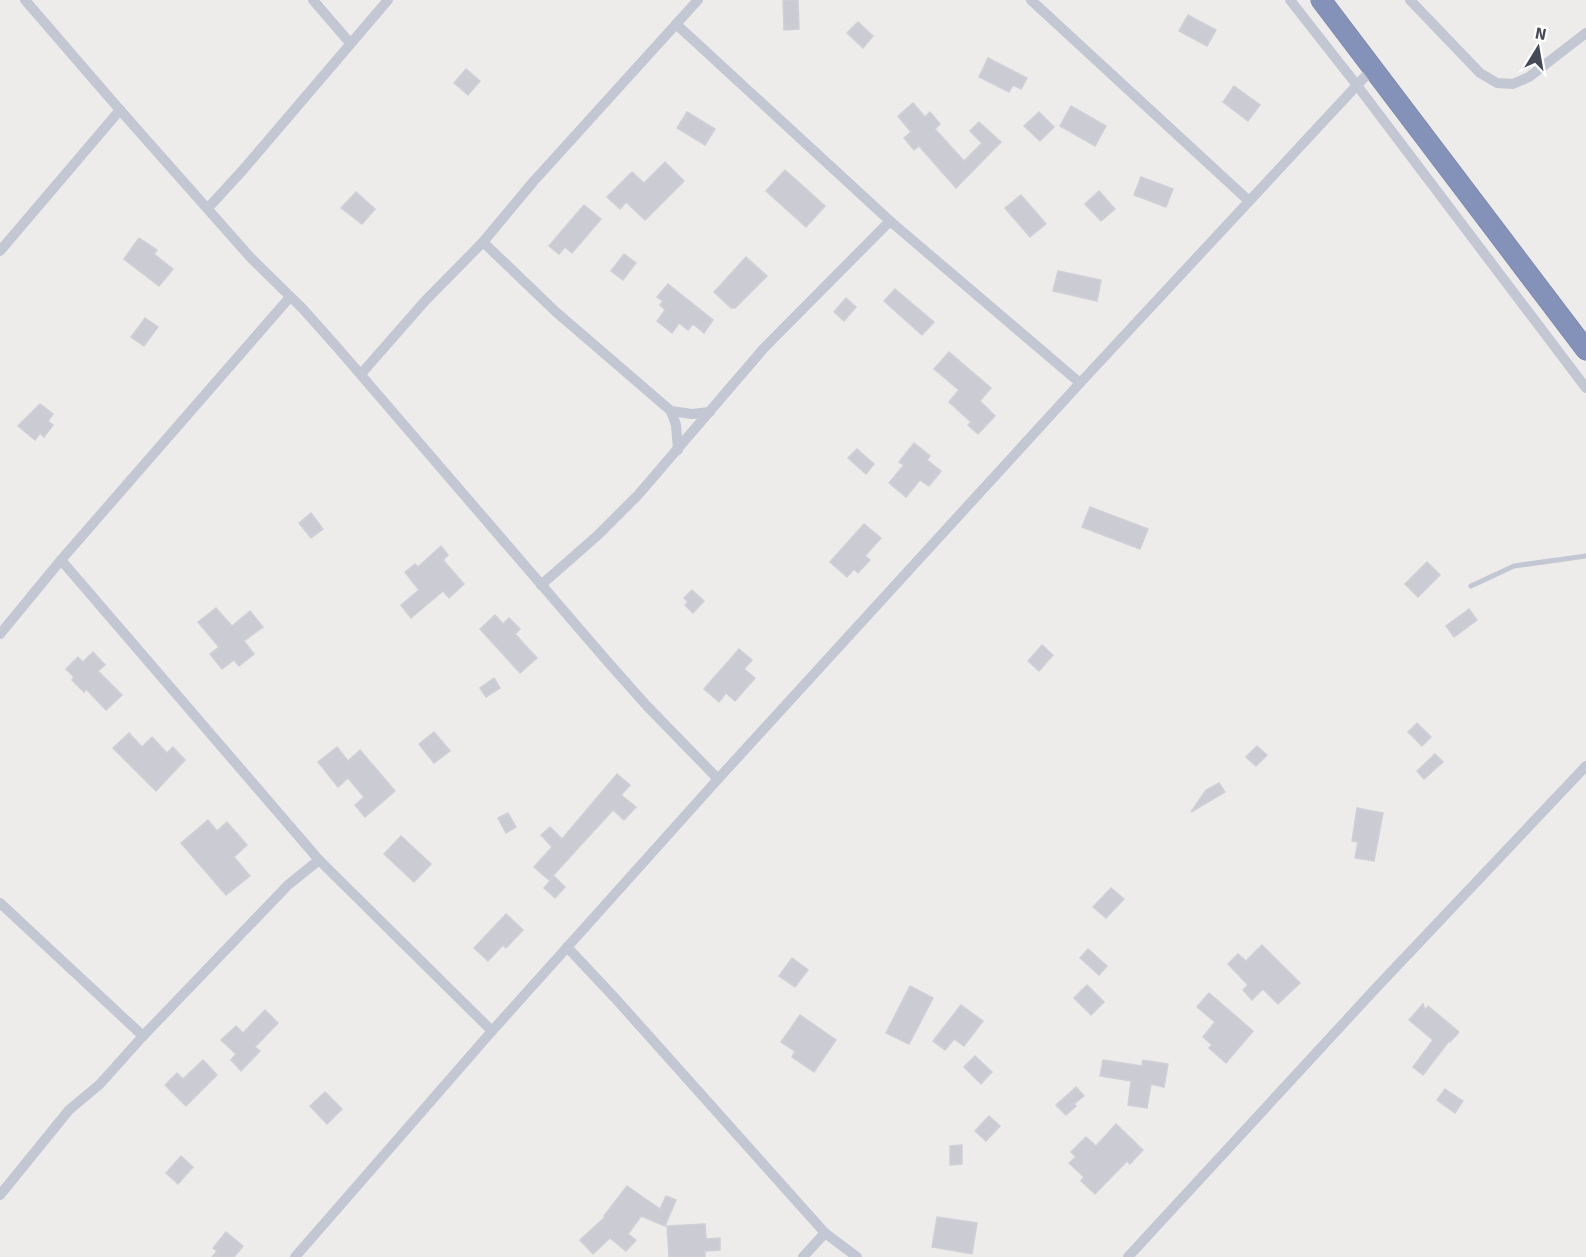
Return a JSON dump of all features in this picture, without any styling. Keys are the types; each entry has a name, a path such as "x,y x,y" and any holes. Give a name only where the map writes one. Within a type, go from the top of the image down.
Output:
{"highway":[{"path":"1321,0 1583,341"}],"street":[{"path":"25,0 251,258 303,309 361,374 647,706 718,779"},
{"path":"313,0 350,43"},
{"path":"208,208 388,0"},
{"path":"361,374 425,301 483,242 533,182 698,0"},
{"path":"1031,0 1249,201"},
{"path":"1290,0 1586,388"},
{"path":"1410,0 1480,73 1497,83 1513,84 1529,77 1586,33"},
{"path":"676,24 890,220 1080,383"},
{"path":"295,1257 492,1031 718,779 1080,383 1373,68"},
{"path":"0,251 120,110"},
{"path":"541,585 598,535 638,495 764,348 890,220"},
{"path":"483,242 556,312 671,411 676,425 678,450"},
{"path":"0,634 61,560 290,297"},
{"path":"671,411 692,414 710,412"},
{"path":"61,560 319,860 492,1031"},
{"path":"1128,1257 1376,987 1586,766"},
{"path":"0,1195 69,1110 100,1083 288,885 319,860"},
{"path":"0,903 143,1036"},
{"path":"567,947 825,1233 857,1257"},
{"path":"803,1257 825,1233"}],"lane":[{"path":"1471,586 1514,566 1586,556"}],"building":[{"path":"783,0 798,0 799,29 784,30"},
{"path":"1188,15 1216,30 1207,46 1179,31"},
{"path":"858,22 873,36 863,48 847,33"},
{"path":"988,58 1027,78 1021,89 1013,85 1009,92 979,77"},
{"path":"466,69 480,81 468,95 454,83"},
{"path":"1234,86 1260,105 1248,121 1223,102"},
{"path":"913,103 925,117 930,112 940,124 935,129 964,161 982,143 970,131 979,122 1001,142 956,188 919,146 914,150 904,138 911,132 898,116"},
{"path":"1071,106 1106,126 1095,146 1060,126"},
{"path":"687,112 715,129 705,145 677,128"},
{"path":"1039,112 1054,127 1040,141 1024,126"},
{"path":"665,162 684,181 645,220 626,202 620,209 607,197 632,172 644,183"},
{"path":"785,170 825,206 806,227 766,191"},
{"path":"1141,177 1173,189 1166,207 1134,195"},
{"path":"1099,191 1115,209 1101,221 1085,204"},
{"path":"356,192 375,209 362,224 341,208"},
{"path":"1021,195 1046,224 1030,237 1005,208"},
{"path":"584,205 601,219 572,253 565,247 559,254 549,246"},
{"path":"139,238 157,250 154,254 173,269 159,286 124,259"},
{"path":"624,254 636,263 623,280 611,271"},
{"path":"746,257 767,276 735,308 731,308 714,292"},
{"path":"1058,271 1101,280 1097,301 1053,291"},
{"path":"668,284 713,320 704,333 693,324 688,330 679,323 672,333 657,321 665,310 660,305 663,301 657,297"},
{"path":"895,289 934,322 922,335 884,301"},
{"path":"846,298 856,307 844,321 834,312"},
{"path":"145,318 158,327 144,346 131,337"},
{"path":"949,352 991,388 980,401 995,416 978,434 968,425 971,422 949,402 959,390 934,369"},
{"path":"40,404 53,414 48,421 53,425 44,437 40,433 35,440 18,426"},
{"path":"914,443 930,456 927,460 941,471 929,486 920,480 906,497 889,483 904,465 899,462"},
{"path":"857,449 874,464 866,474 848,458"},
{"path":"1090,507 1148,529 1140,549 1082,527"},
{"path":"311,513 323,529 311,538 299,523"},
{"path":"864,524 881,538 865,556 870,560 858,573 854,569 847,577 830,562"},
{"path":"441,546 448,555 443,560 464,584 449,598 443,591 411,618 401,605 419,590 405,572 415,564 418,567"},
{"path":"1427,562 1440,575 1418,597 1405,584"},
{"path":"692,590 704,601 693,613 685,605 688,602 684,598"},
{"path":"216,608 232,626 250,611 263,627 244,641 254,654 239,666 234,660 222,669 210,654 219,647 198,622"},
{"path":"1469,609 1477,620 1454,637 1446,626"},
{"path":"495,615 503,624 509,618 520,629 515,634 537,658 520,673 480,629"},
{"path":"1042,645 1053,655 1039,671 1028,661"},
{"path":"739,649 752,660 744,669 755,678 735,701 726,693 719,702 704,689"},
{"path":"93,652 105,665 98,671 122,695 106,710 86,689 84,692 72,680 74,677 66,669 78,657 83,662"},
{"path":"494,678 500,688 486,697 480,688"},
{"path":"1417,723 1431,737 1422,746 1408,732"},
{"path":"434,732 450,751 434,763 419,744"},
{"path":"129,733 142,747 152,737 167,753 173,747 185,760 156,791 113,748"},
{"path":"1257,746 1267,755 1256,766 1246,757"},
{"path":"337,747 348,761 360,750 395,791 365,817 355,805 364,797 348,778 338,787 318,762"},
{"path":"1435,754 1443,762 1424,779 1417,771"},
{"path":"617,774 630,785 621,795 636,807 624,820 613,810 549,880 534,867 552,847 541,835 550,827 562,839"},
{"path":"1219,783 1225,792 1191,812 1206,790"},
{"path":"1357,808 1383,813 1374,861 1355,858 1358,842 1352,841"},
{"path":"508,813 516,827 506,833 498,818"},
{"path":"208,820 217,831 227,822 247,845 234,857 250,876 226,895 181,843"},
{"path":"401,836 431,864 414,882 384,854"},
{"path":"554,876 565,887 555,898 544,888"},
{"path":"1111,888 1124,899 1106,918 1093,907"},
{"path":"506,914 523,930 506,948 503,945 488,961 474,948"},
{"path":"1262,945 1300,983 1278,1004 1263,989 1252,1000 1243,990 1248,985 1228,964 1238,954 1246,961"},
{"path":"1088,949 1107,966 1099,975 1080,958"},
{"path":"792,958 808,970 795,987 779,976"},
{"path":"1087,985 1104,1002 1091,1015 1074,998"},
{"path":"910,986 933,998 909,1044 886,1033"},
{"path":"1209,993 1253,1031 1226,1063 1209,1048 1212,1045 1203,1037 1215,1022 1197,1007"},
{"path":"1423,1004 1425,1010 1428,1006 1459,1032 1449,1041 1423,1075 1413,1067 1433,1040 1409,1020"},
{"path":"961,1005 983,1021 964,1046 954,1039 945,1050 933,1041"},
{"path":"265,1010 278,1023 255,1047 260,1051 241,1071 231,1060 236,1054 221,1040 236,1026 243,1033"},
{"path":"800,1015 836,1040 814,1072 792,1057 795,1051 781,1042"},
{"path":"975,1056 992,1072 981,1084 964,1067"},
{"path":"203,1060 217,1075 186,1106 165,1085 177,1073 183,1079"},
{"path":"1103,1060 1142,1066 1143,1060 1168,1064 1164,1087 1151,1084 1147,1108 1128,1105 1131,1081 1100,1076"},
{"path":"1076,1087 1084,1096 1066,1115 1056,1105"},
{"path":"1445,1089 1463,1101 1455,1113 1437,1100"},
{"path":"325,1092 342,1109 327,1124 310,1106"},
{"path":"989,1116 1000,1126 986,1141 975,1131"},
{"path":"1116,1124 1143,1150 1130,1164 1127,1161 1095,1194 1081,1181 1084,1177 1069,1163 1076,1157 1071,1152 1086,1137 1096,1146"},
{"path":"962,1145 962,1164 950,1165 950,1146"},
{"path":"181,1156 193,1167 178,1184 166,1173"},
{"path":"627,1186 660,1209 666,1196 676,1200 665,1226 641,1216 628,1234 636,1240 626,1251 610,1238 593,1254 580,1240 605,1217"},
{"path":"937,1217 977,1223 972,1254 932,1247"},
{"path":"705,1224 706,1239 720,1238 720,1250 705,1251 705,1257 669,1257 667,1226"},
{"path":"226,1232 243,1246 234,1257 212,1257 217,1251 213,1248"}]}
